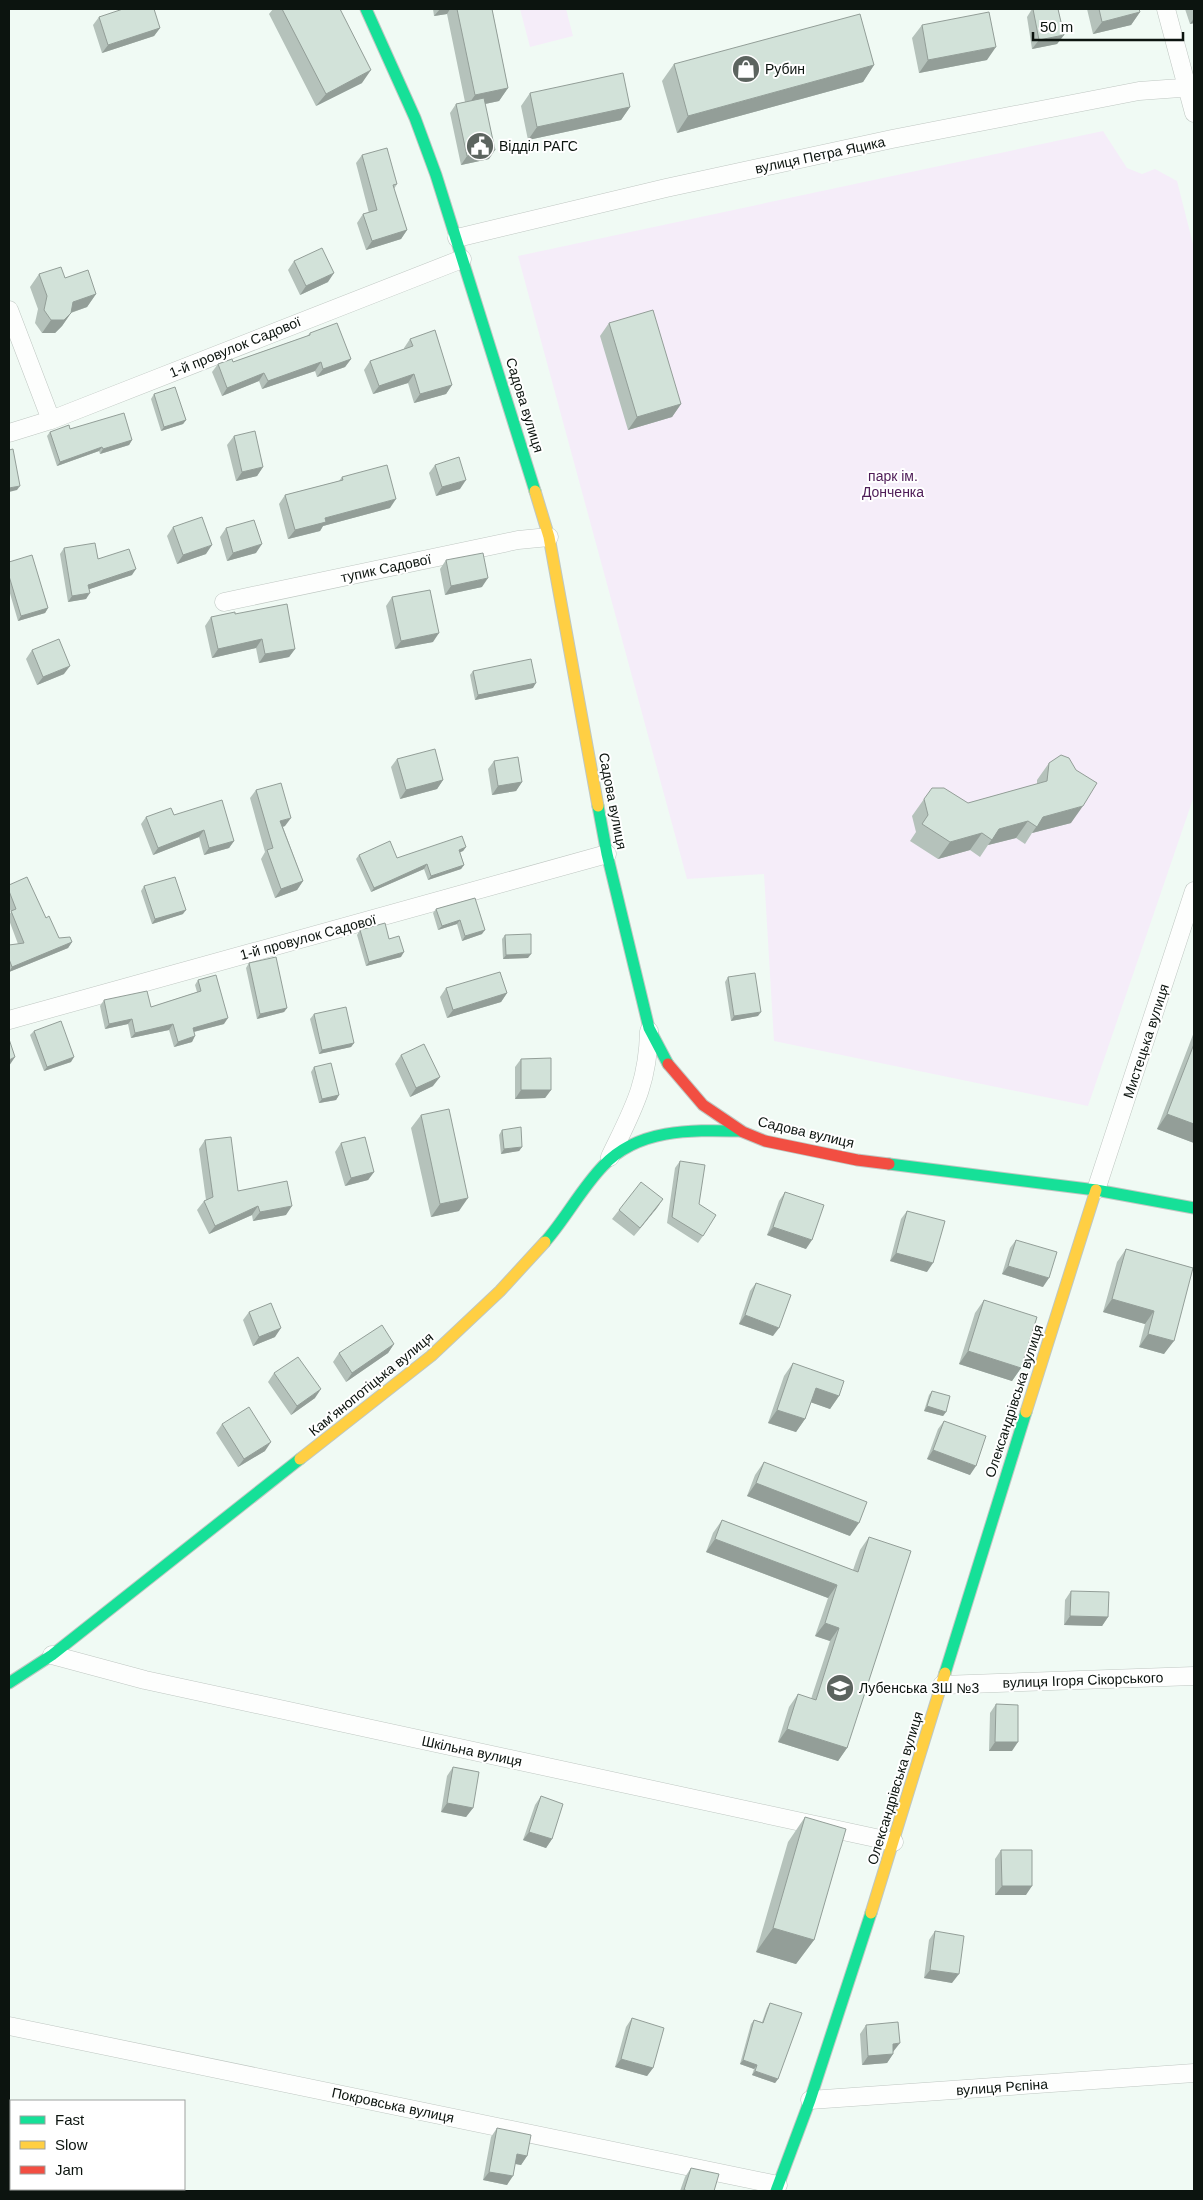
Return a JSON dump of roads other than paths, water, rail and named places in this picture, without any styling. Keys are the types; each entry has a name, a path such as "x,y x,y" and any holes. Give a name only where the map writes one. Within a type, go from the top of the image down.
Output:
{"main road":[{"name":"Садова вулиця","path":"366,9 415,118 494,354 549,537 607,854 649,1028 672,1070 686,1089 716,1115 743,1132 764,1141 857,1160 1096,1190 1194,1208"},
{"name":"Камʼянопотіцька вулиця","path":"9,1683 52,1655 431,1356 480,1312 523,1266 607,1162 618,1152 640,1142 689,1129 743,1132"},
{"name":"Олександрівська вулиця","path":"777,2188 810,2100 894,1842 1096,1190"}],"street":[{"path":"1166,9 1191,86 1194,113"},
{"name":"вулиця Петра Яцика","path":"456,238 666,188 892,139 1140,91 1191,86"},
{"name":"1-й провулок Садової","path":"9,433 51,420 462,259"},
{"path":"9,310 51,420"},
{"name":"тупик Садової","path":"224,602 518,540 549,537"},
{"name":"1-й провулок Садової","path":"9,1020 607,854"},
{"name":"Мистецька вулиця","path":"1096,1190 1194,891"},
{"path":"607,1162 635,1109 644,1083 648,1056 649,1028"},
{"name":"Шкільна вулиця","path":"52,1655 145,1680 894,1842"},
{"name":"вулиця Ігоря Сікорського","path":"942,1685 1194,1676"},
{"name":"Покровська вулиця","path":"9,2026 777,2188"},
{"name":"вулиця Рєпіна","path":"810,2100 1194,2073"}],"place":[{"name":"Рубин","path":"746,69"},
{"name":"Відділ РАГС","path":"480,146"},
{"name":"Лубенська ЗШ №3","path":"840,1688"}],"park label":[{"name":"парк ім. Донченка","path":"893,484"}]}
